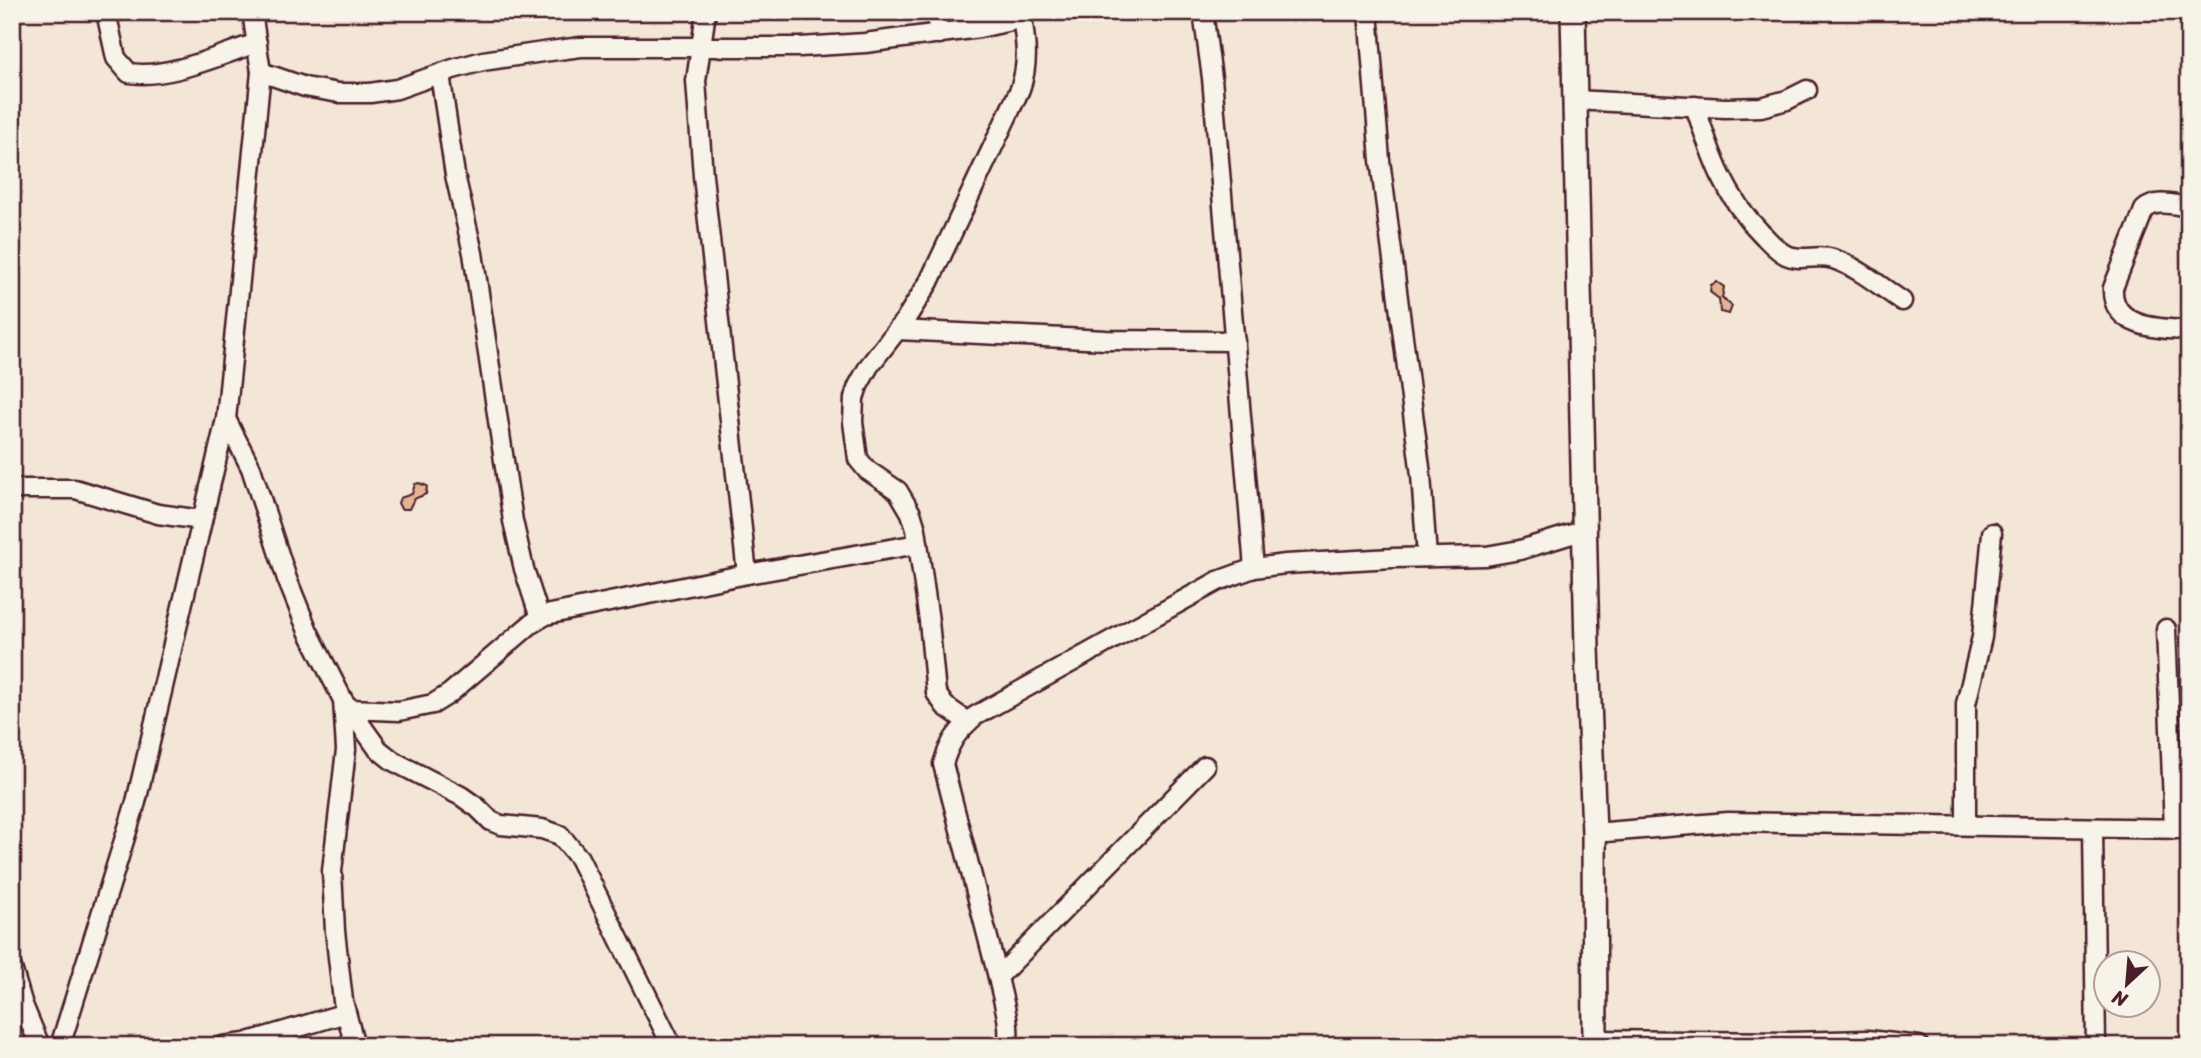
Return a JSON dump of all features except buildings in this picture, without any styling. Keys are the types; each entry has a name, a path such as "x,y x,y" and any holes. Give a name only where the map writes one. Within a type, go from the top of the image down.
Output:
{"street":[{"path":"106,12 116,58 129,74 169,71 257,43"},
{"path":"60,1046 135,802 226,419 261,72 252,12"},
{"path":"706,12 696,81 703,176 747,574"},
{"path":"936,12 939,34"},
{"path":"1203,12 1212,78 1254,568"},
{"path":"1368,12 1380,160 1421,475 1427,557"},
{"path":"1573,12 1587,649 1594,833 1595,1043 1792,1044 1868,1040 1919,1046"},
{"path":"261,72 305,87 339,93 370,93 397,89 483,61 581,47 865,43 979,28 1025,15 1026,61 1020,89 929,282 898,330 869,366 854,398 858,460 867,470 898,491 911,513 929,621 936,693 945,706 968,722"},
{"path":"440,74 455,175 475,265 513,521 524,569 540,618"},
{"path":"1575,100 1761,107 1787,100 1807,90"},
{"path":"1695,106 1709,150 1729,194 1739,209 1776,248 1798,258 1821,256 1836,260 1902,301"},
{"path":"2189,207 2156,204 2144,210 2112,288 2112,296 2117,310 2133,322 2160,329 2189,330"},
{"path":"898,330 1106,340 1235,341"},
{"path":"226,419 251,468 308,631 347,705 378,748 393,761 461,796 491,821 501,825 542,829 560,835 579,858 672,1046"},
{"path":"12,489 75,489 158,514 202,520"},
{"path":"1007,1046 1006,1013 998,977 943,764 954,737 968,722 1218,581 1254,568 1486,556 1531,547 1585,530"},
{"path":"1966,824 1966,704 1982,637 1992,533"},
{"path":"347,705 399,711 433,704 449,694 540,618 747,574 918,544"},
{"path":"1594,833 1728,822 2181,829 2166,629"},
{"path":"347,705 346,750 332,871 335,931 346,1013 355,1046"},
{"path":"998,977 1205,766"},
{"path":"2093,829 2096,1046"},
{"path":"12,968 23,1005 40,1046"},
{"path":"223,1046 346,1013"}]}
